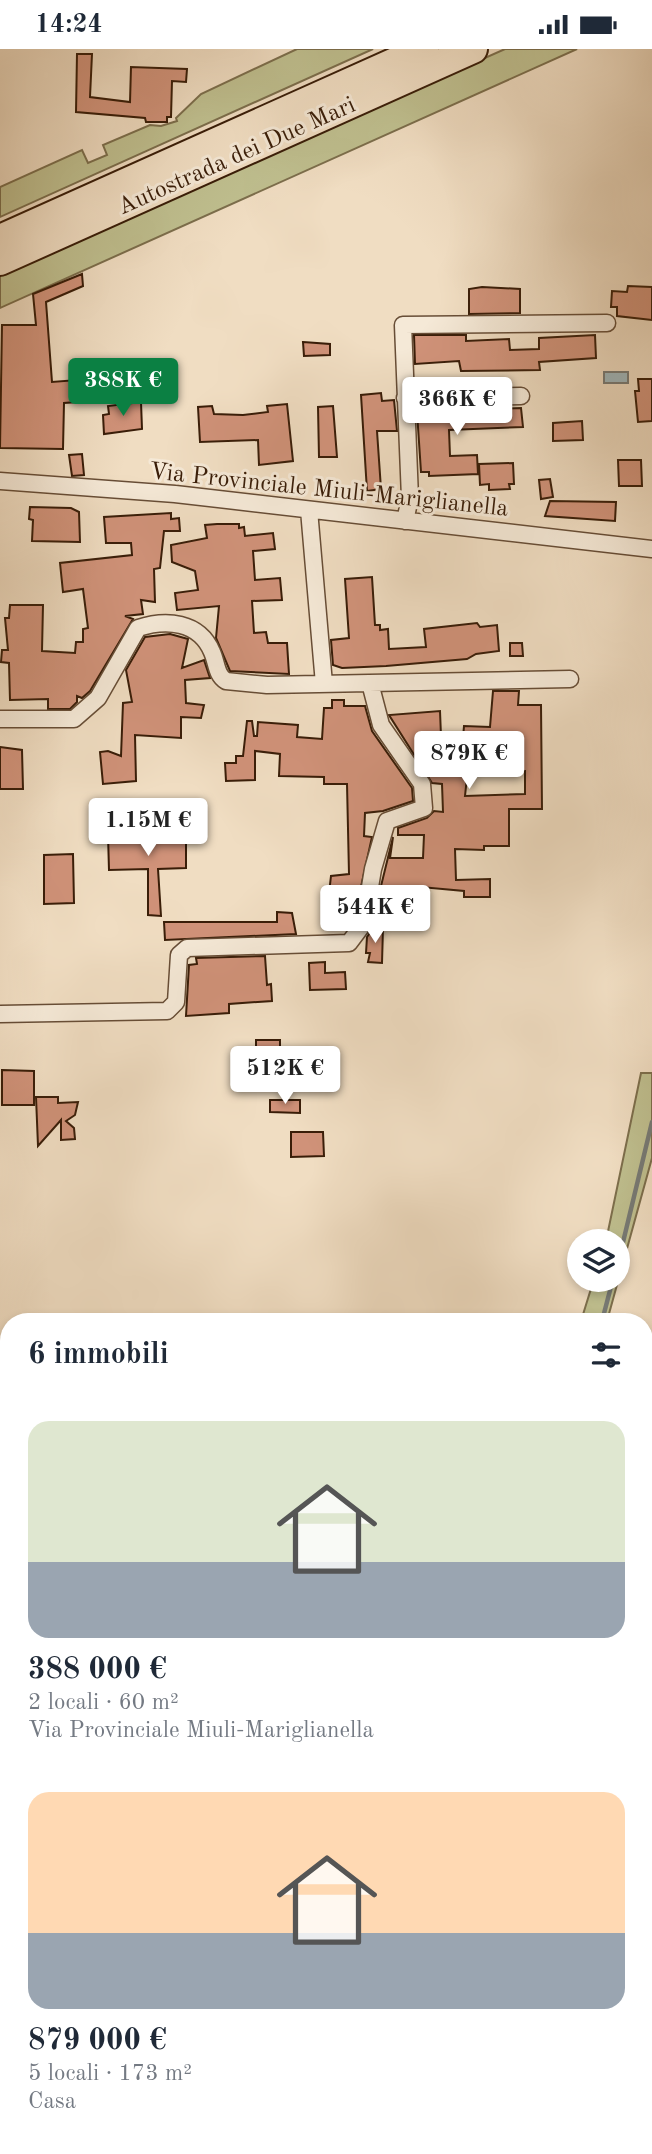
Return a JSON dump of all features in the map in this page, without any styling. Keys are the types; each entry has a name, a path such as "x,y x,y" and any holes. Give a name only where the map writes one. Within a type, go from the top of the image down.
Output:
{"highway":[{"name":"Autostrada dei Due Mari","path":"0,239 424,49"},
{"name":"Autostrada dei Due Mari","path":"0,261 473,49"}],"street":[{"path":"405,521 410,498 403,325 607,323"},
{"path":"405,398 521,396"},
{"name":"Via Provinciale Miuli-Mariglianella","path":"0,481 175,494 652,549"},
{"path":"309,510 324,684"},
{"path":"0,719 74,719 98,698 138,628 162,620 185,627 202,637 212,651 220,678 226,681 267,685 570,679"},
{"path":"0,1014 167,1011 176,1002 179,955 187,948 349,943 364,923 373,869 387,821 424,808 422,784 382,725 370,683"}],"green space":[{"path":"297,49 373,49 0,217 0,187 82,150 88,163 107,155 103,145 150,125 161,126 177,121 176,118 201,94"},
{"path":"505,49 577,49 0,308 0,274"},
{"path":"641,1073 652,1073 652,1158 630,1238 630,1229 608,1229"},
{"path":"590,1292 615,1292 609,1313 583,1313"}],"water":[{"path":"604,372 628,372 628,383 604,383"}],"building":[{"path":"77,54 92,54 90,97 130,102 131,67 187,69 186,82 172,81 171,117 167,117 167,122 146,122 145,118 76,112"},
{"path":"82,274 83,286 46,302 52,382 77,380 78,402 64,403 63,449 0,448 2,325 36,325 33,294"},
{"path":"628,286 652,287 652,320 617,316 617,307 611,307 612,291 627,292"},
{"path":"469,289 520,289 520,313 469,314"},
{"path":"414,335 466,335 466,341 509,339 510,350 539,349 539,338 595,335 596,358 539,362 540,370 461,371 459,361 415,364"},
{"path":"303,342 330,344 330,355 304,356"},
{"path":"638,379 652,379 652,421 638,422 635,391 639,391"},
{"path":"381,393 382,401 394,400 397,431 377,431 381,489 367,491 361,395"},
{"path":"141,402 142,429 104,434 103,415 109,414 108,406"},
{"path":"287,404 293,461 259,465 258,440 200,442 198,407 212,406 214,414 243,415 268,412 267,406"},
{"path":"333,406 337,457 319,457 318,407"},
{"path":"521,408 523,427 449,430 450,456 477,455 478,474 429,476 429,472 421,472 417,412"},
{"path":"582,421 583,440 553,441 553,423"},
{"path":"82,454 84,475 72,476 69,455"},
{"path":"618,460 641,460 642,486 619,486"},
{"path":"513,463 514,484 509,484 510,489 489,490 489,484 480,485 479,464"},
{"path":"550,479 553,497 541,499 539,480"},
{"path":"550,501 616,502 615,521 545,516"},
{"path":"30,507 71,508 79,512 80,542 32,541 33,520 29,519"},
{"path":"171,513 171,519 179,518 180,531 164,531 160,568 154,569 155,602 141,600 143,614 125,616 133,619 90,691 82,698 77,696 77,702 70,709 48,709 48,699 10,700 9,663 1,662 2,650 8,650 5,618 9,618 10,605 43,605 42,651 75,653 76,642 83,642 83,629 88,628 83,589 63,592 60,563 132,555 131,543 106,543 104,517"},
{"path":"239,524 239,528 244,527 245,536 273,533 275,549 253,551 255,580 280,578 282,600 252,601 254,633 266,632 268,643 287,643 289,674 230,671 216,638 219,606 177,610 175,593 198,590 195,571 172,562 171,545 207,538 205,525"},
{"path":"372,577 375,625 380,625 380,630 388,629 389,649 426,647 424,629 477,623 480,627 497,625 499,651 476,654 467,659 386,666 342,668 333,665 331,640 349,638 345,579"},
{"path":"170,634 188,639 182,668 204,660 210,678 185,680 186,703 204,705 201,718 181,717 181,738 135,735 136,781 103,784 100,752 108,751 121,756 123,703 132,702 126,670 145,637"},
{"path":"510,643 522,643 523,656 510,656"},
{"path":"493,691 519,691 518,705 541,705 542,809 509,809 509,846 484,846 484,850 455,849 456,880 490,879 490,897 464,897 464,891 421,887 419,905 404,903 404,888 381,886 393,837 390,858 423,858 424,835 398,835 398,828 427,818 434,811 443,812 442,784 432,783 389,715 440,711 441,736 463,738 464,726 490,727","holes":["468,768 525,771 525,794 465,796"]},
{"path":"332,700 344,700 344,706 365,706 372,731 412,788 413,801 383,811 365,813 364,836 372,837 354,919 342,918 341,922 328,921 328,902 331,876 349,874 347,784 324,784 324,777 279,776 280,754 255,751 255,780 226,781 225,763 236,763 236,756 243,756 247,721 252,721 254,736 257,736 258,722 298,725 297,737 322,739 324,708 332,708"},
{"path":"0,747 22,750 23,789 0,789"},
{"path":"186,833 186,868 158,869 161,916 148,915 148,869 109,870 108,835"},
{"path":"73,854 74,903 44,904 44,855"},
{"path":"277,912 292,913 296,934 165,940 164,922 277,922"},
{"path":"377,923 383,928 382,963 368,962 370,953 366,953 367,937"},
{"path":"265,956 267,985 271,984 272,1001 229,1004 229,1013 186,1016 189,965 197,964 196,958"},
{"path":"325,962 325,973 345,972 346,989 310,990 309,963"},
{"path":"256,1040 280,1040 280,1062 256,1063"},
{"path":"2,1070 34,1071 34,1105 2,1105"},
{"path":"36,1097 58,1097 58,1103 78,1102 75,1115 66,1121 74,1128 75,1139 61,1140 61,1120 38,1146"},
{"path":"270,1100 300,1100 300,1113 270,1112"},
{"path":"291,1132 323,1132 324,1156 291,1157"}],"waterway":[{"path":"626,1229 652,1122"},
{"path":"604,1313 610,1292"}]}
